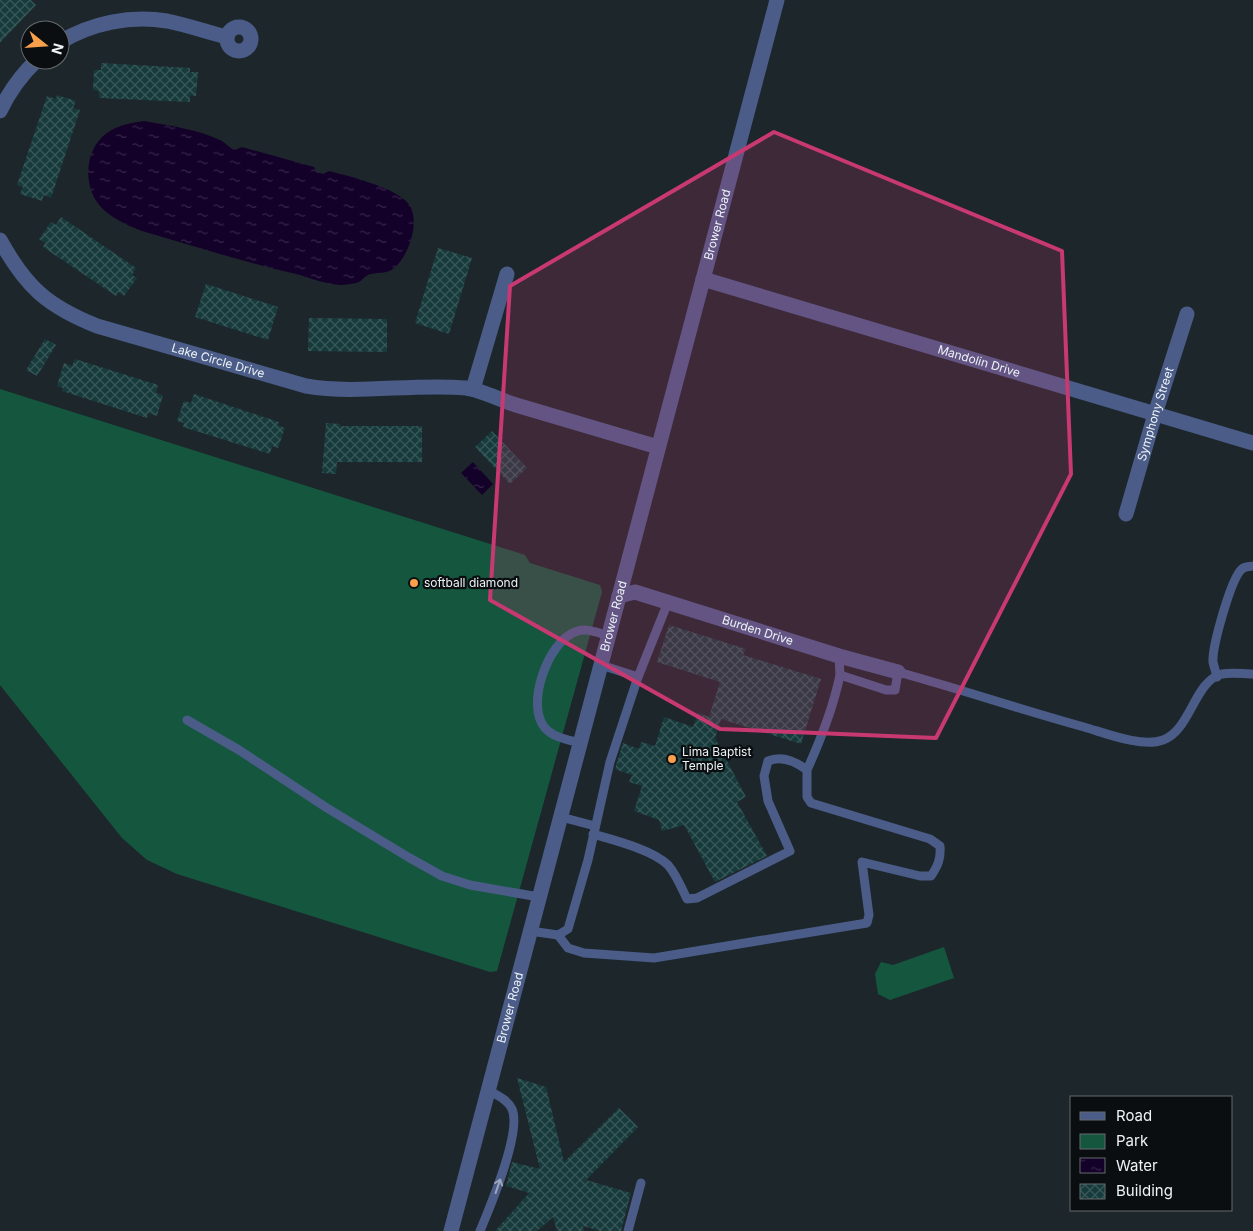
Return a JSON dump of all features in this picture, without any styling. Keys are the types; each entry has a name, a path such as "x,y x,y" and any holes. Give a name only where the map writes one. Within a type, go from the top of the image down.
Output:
{"street":[{"name":"Brower Road","path":"451,1231 777,0"},
{"path":"70,38 96,26 116,21 143,19 168,22 227,37"},
{"path":"0,111 7,96 28,70"},
{"name":"Lake Circle Drive","path":"0,240 10,259 40,296 69,315 97,326 326,390 398,387 474,390 500,400 658,447"},
{"path":"474,390 506,274"},
{"name":"Mandolin Drive","path":"703,279 1253,443"},
{"name":"Symphony Street","path":"1126,514 1154,414 1187,314"},
{"name":"Burden Drive","path":"619,596 635,592 839,656 898,672"}],"lane":[{"path":"1217,677 1213,661 1215,643 1228,598 1237,574 1246,567 1253,566"},
{"path":"530,931 558,935 568,930 588,860 610,762 638,677 668,602"},
{"path":"580,743 556,736 543,726 539,712 540,682 552,653 568,635 581,630 609,636"},
{"path":"558,935 568,948 584,953 654,958 867,923 870,915 862,862 920,876 931,876 941,857 940,846 930,839 810,803 807,797 807,770 825,732 836,698 840,675 839,656"},
{"path":"601,665 638,677"},
{"path":"840,675 886,690 895,690 898,672 1055,719 1143,742 1162,740 1175,733 1200,693 1217,677 1222,674 1253,674"},
{"path":"187,720 239,750 327,808 442,876 470,885 539,897"},
{"path":"561,817 655,856 668,866 688,899 698,898 790,851 768,801 764,776 768,761 776,758 795,761 807,770"},
{"path":"480,1231 498,1188 508,1154 514,1120 512,1109 507,1102 488,1090"},
{"path":"628,1231 641,1183"}],"highlighted area":[{"path":"774,132 1062,251 1071,474 936,738 720,729 490,600 510,286"}],"green space":[{"path":"0,389 525,555 530,563 600,585 602,592 497,971 490,972 177,874 147,860 122,838 0,685"},
{"path":"944,947 954,978 890,1000 878,994 875,974 881,962 893,965"}],"water":[{"path":"144,121 194,131 222,141 235,150 242,147 314,167 317,172 323,174 329,171 391,191 406,201 411,208 414,226 409,246 399,263 390,271 374,273 366,276 359,282 342,285 324,282 199,248 142,231 122,222 104,210 95,199 89,182 89,163 95,146 107,133 120,126"},
{"path":"473,462 493,484 482,495 461,473"}],"building":[{"path":"0,0 31,0 36,5 0,43"},
{"path":"101,63 190,68 190,72 198,72 196,96 190,95 190,102 99,98 99,91 93,90 94,70 101,70"},
{"path":"57,95 76,101 73,108 80,110 51,198 44,195 42,201 20,194 23,187 17,185 47,96 56,99"},
{"path":"61,217 136,268 132,275 137,278 124,296 118,292 116,296 43,247 45,243 39,239 51,222 56,225"},
{"path":"438,248 472,258 449,334 415,323"},
{"path":"206,284 278,307 268,340 195,317"},
{"path":"309,318 387,319 387,352 308,351"},
{"path":"45,339 56,345 37,376 26,370"},
{"path":"75,359 158,385 156,393 163,395 157,416 148,413 147,418 62,391 63,388 57,386 64,363 72,366"},
{"path":"194,394 279,422 278,425 285,428 278,448 272,446 270,454 183,427 184,423 177,421 184,401 191,403"},
{"path":"326,423 340,424 340,426 422,426 422,462 337,462 336,474 322,473"},
{"path":"492,431 527,468 510,484 475,447"},
{"name":"Lima Baptist Temple","path":"669,625 746,649 743,655 821,679 801,744 721,719 715,738 746,797 737,802 767,856 715,882 684,825 662,831 659,820 634,811 642,786 629,782 632,775 615,769 623,743 639,749 641,742 655,746 664,717 693,727 698,713 709,717 720,682 657,662"},
{"path":"517,1078 546,1087 564,1162 619,1108 638,1127 586,1180 631,1193 621,1231 600,1231 583,1226 584,1231 557,1231 553,1217 537,1231 495,1231 529,1193 506,1186 512,1162 540,1169"}],"place":[{"name":"softball diamond","path":"414,583"},
{"name":"Lima Baptist Temple","path":"672,759"}]}
